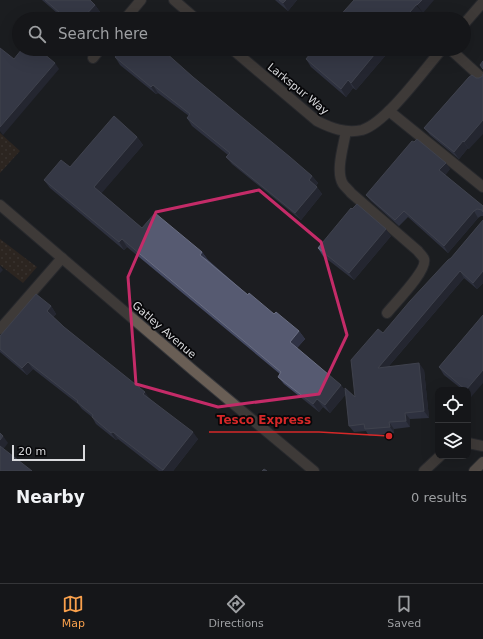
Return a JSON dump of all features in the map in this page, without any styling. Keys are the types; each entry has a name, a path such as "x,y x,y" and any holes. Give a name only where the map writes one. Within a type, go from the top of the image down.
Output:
{"main road":[{"path":"474,471 483,462"}],"street":[{"path":"131,12 141,0"},
{"path":"174,0 188,12"},
{"path":"471,16 483,2"},
{"name":"Larkspur Way","path":"240,56 317,121 333,129 346,131 361,130 374,125 389,111 436,56"},
{"path":"458,56 483,79"},
{"path":"389,111 483,187"},
{"path":"346,131 340,167 340,174 343,183 352,193 418,251 424,259 424,265 419,274 387,313"},
{"name":"Gatley Avenue","path":"0,205 200,376 314,471"},
{"path":"0,329 62,258"},
{"path":"471,444 483,446"},
{"path":"424,471 437,459"}],"highlighted area":[{"path":"259,190 321,242 347,335 319,394 218,407 136,384 128,277 156,212"}],"shaded area":[{"path":"0,133 20,151 0,173"},
{"path":"0,239 37,267 23,283 0,265"}],"building":[{"path":"45,0 90,0 95,5 88,12 59,12"},
{"path":"279,0 286,0 283,3"},
{"path":"354,0 422,0 410,12 343,12"},
{"path":"0,48 14,59 16,56 46,56 55,63 0,127"},
{"path":"169,56 312,176 309,180 317,187 295,213 226,157 230,153 187,118 190,114 153,85 151,87 115,57"},
{"path":"308,56 373,56 351,83 348,80 341,89 306,59"},
{"path":"483,61 483,69 480,65"},
{"path":"472,75 476,78 483,76 483,120 454,152 424,128 469,77"},
{"path":"114,116 137,137 94,187 142,228 155,213 202,252 200,255 248,295 249,293 274,314 276,312 299,331 290,342 341,385 325,405 317,399 313,404 278,377 281,372 122,239 119,242 44,180 61,160 70,167"},
{"path":"417,139 446,163 439,170 483,206 483,212 482,210 477,209 474,211 444,246 404,211 395,220 366,195 412,141 414,142"},
{"path":"357,204 386,229 349,273 318,248 351,208 352,209"},
{"path":"483,220 483,271 473,283 460,271 378,368 419,363 424,411 405,413 406,421 389,422 390,427 365,429 364,424 349,426 345,388 355,397 351,360 378,329 383,333 410,301 451,258"},
{"path":"36,294 51,306 47,311 64,327 145,392 143,394 193,432 163,470 113,432 111,433 92,417 93,415 77,402 78,401 28,362 22,368 0,349 0,336"},
{"path":"483,315 483,370 469,387 462,387 439,367"},
{"path":"0,433 3,436 0,440"},
{"path":"0,446 32,471 0,471"}],"place":[{"name":"Tesco Express","path":"389,436"}]}
